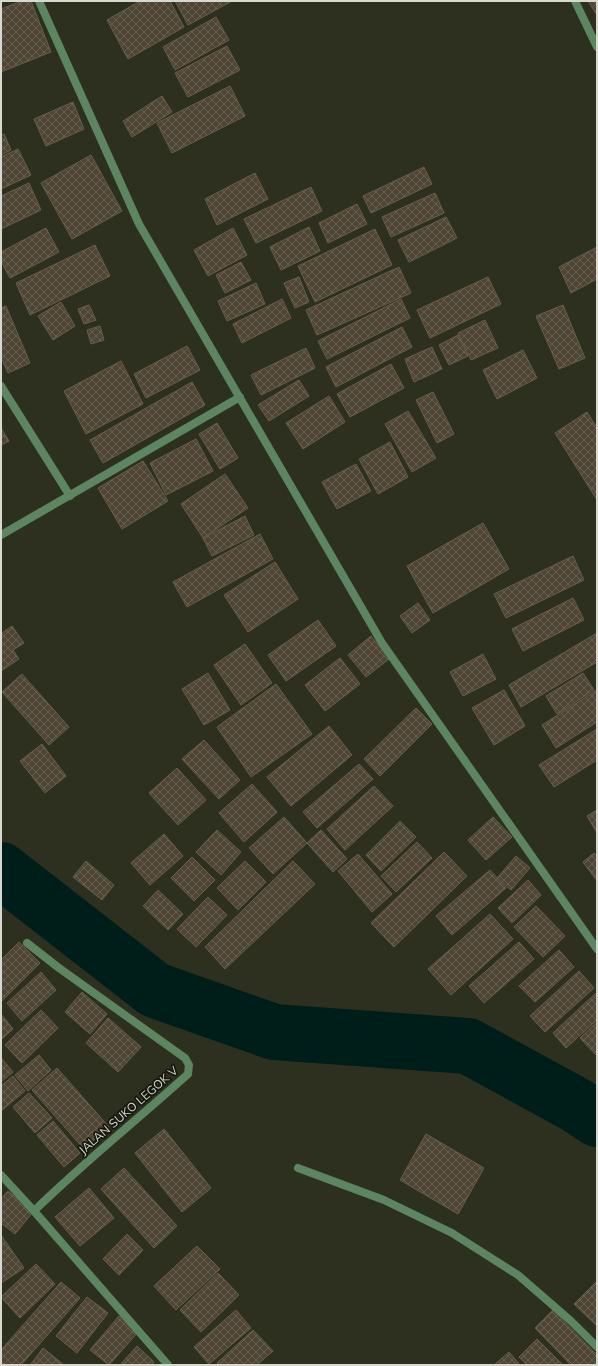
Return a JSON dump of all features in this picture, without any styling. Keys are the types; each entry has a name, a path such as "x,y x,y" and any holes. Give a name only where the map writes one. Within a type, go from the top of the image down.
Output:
{"street":[{"path":"39,1 139,224 382,643 597,949"},
{"path":"576,1 597,47"},
{"path":"1,386 70,496"},
{"path":"1,535 240,397"},
{"name":"JALAN SUKO LEGOK V","path":"27,943 59,968 184,1058 189,1065 188,1074 58,1187 34,1211"},
{"path":"298,1168 384,1200 452,1233 518,1275 571,1321 597,1347"},
{"path":"1,1175 168,1365"}],"building":[{"path":"22,1 31,1 51,52 1,72 1,9"},
{"path":"140,1 170,1 184,27 128,59 107,20"},
{"path":"175,1 232,1 188,25"},
{"path":"588,1 597,1 597,15"},
{"path":"216,17 229,40 175,70 163,47"},
{"path":"227,46 240,70 188,97 175,73"},
{"path":"230,86 245,116 172,153 157,123"},
{"path":"162,96 172,112 132,137 123,121"},
{"path":"73,102 84,129 46,146 34,119"},
{"path":"4,134 11,150 1,155 1,135"},
{"path":"18,149 31,175 1,189 1,157"},
{"path":"91,155 122,211 72,239 41,183"},
{"path":"424,167 432,184 371,213 363,196"},
{"path":"255,173 268,199 217,225 205,199"},
{"path":"29,183 41,210 1,229 1,196"},
{"path":"311,187 322,211 256,243 244,219"},
{"path":"435,193 444,213 391,237 382,217"},
{"path":"357,204 367,224 328,243 319,223"},
{"path":"446,217 457,238 409,262 398,240"},
{"path":"309,227 320,251 281,270 270,247"},
{"path":"46,228 59,252 10,278 1,261 1,252"},
{"path":"233,228 247,255 208,276 194,250"},
{"path":"375,229 392,265 315,302 298,266"},
{"path":"95,245 110,276 30,315 16,283"},
{"path":"597,247 597,279 571,293 559,267"},
{"path":"241,262 251,280 225,293 216,275"},
{"path":"399,267 411,293 317,335 306,310"},
{"path":"299,277 309,302 295,308 284,283"},
{"path":"488,277 501,304 430,338 417,310"},
{"path":"256,283 265,304 227,321 218,301"},
{"path":"282,299 291,318 242,343 233,324"},
{"path":"401,299 410,318 327,359 318,341"},
{"path":"61,302 75,326 53,340 38,316"},
{"path":"89,305 96,320 84,324 78,309"},
{"path":"563,305 585,358 559,369 536,316"},
{"path":"6,306 30,363 8,373 1,357 1,308"},
{"path":"485,320 498,348 471,360 458,333"},
{"path":"100,326 104,340 91,344 87,330"},
{"path":"402,327 412,347 336,387 326,367"},
{"path":"458,335 468,356 449,365 439,345"},
{"path":"187,346 200,370 146,398 134,374"},
{"path":"432,347 442,369 414,382 405,359"},
{"path":"306,348 315,368 261,395 251,375"},
{"path":"523,350 537,378 497,399 483,370"},
{"path":"121,361 143,404 86,434 64,391"},
{"path":"391,364 404,388 350,417 337,394"},
{"path":"299,380 309,396 269,421 258,405"},
{"path":"192,382 205,405 103,463 90,440"},
{"path":"433,392 454,434 437,443 416,400"},
{"path":"329,396 345,422 303,449 286,423"},
{"path":"408,411 436,458 412,472 385,424"},
{"path":"587,412 597,428 597,500 555,433"},
{"path":"217,423 238,458 220,469 199,434"},
{"path":"1,428 9,441 1,445"},
{"path":"196,439 213,471 166,495 150,463"},
{"path":"390,442 408,477 378,494 359,459"},
{"path":"143,461 168,501 122,529 98,488"},
{"path":"356,464 371,491 337,509 322,482"},
{"path":"225,474 248,508 203,538 181,504"},
{"path":"245,516 254,535 212,556 203,538"},
{"path":"483,523 509,569 433,613 407,566"},
{"path":"260,534 273,559 187,607 173,582"},
{"path":"573,556 584,580 506,618 494,594"},
{"path":"275,562 298,599 248,632 224,595"},
{"path":"573,598 584,620 523,651 512,629"},
{"path":"418,603 430,620 412,633 400,616"},
{"path":"318,620 336,646 286,681 268,655"},
{"path":"12,626 24,643 13,650 19,659 1,671 1,632 2,633"},
{"path":"597,633 597,662 521,707 509,685"},
{"path":"371,636 389,659 366,677 348,655"},
{"path":"245,644 272,683 241,705 214,665"},
{"path":"483,654 496,679 463,696 450,672"},
{"path":"340,658 360,684 325,711 305,685"},
{"path":"208,673 230,710 204,725 182,689"},
{"path":"583,673 594,690 557,714 546,696"},
{"path":"22,674 69,727 49,745 2,692"},
{"path":"276,684 312,734 251,777 217,727"},
{"path":"504,690 525,726 494,745 472,708"},
{"path":"597,690 597,722 556,748 542,725"},
{"path":"416,708 432,724 380,776 364,759"},
{"path":"329,726 352,755 291,806 267,777"},
{"path":"597,729 597,760 554,787 539,765"},
{"path":"204,740 240,780 219,799 182,759"},
{"path":"42,744 66,776 45,793 20,761"},
{"path":"359,764 373,779 317,828 303,812"},
{"path":"177,768 206,800 178,825 149,793"},
{"path":"252,784 277,812 244,842 219,813"},
{"path":"374,786 393,806 345,850 327,829"},
{"path":"597,810 597,833 587,816"},
{"path":"284,817 307,843 273,874 249,848"},
{"path":"493,817 512,837 486,860 468,840"},
{"path":"400,821 416,837 381,871 366,855"},
{"path":"217,830 241,852 221,875 196,852"},
{"path":"321,830 347,859 333,872 307,843"},
{"path":"164,834 183,856 150,885 131,863"},
{"path":"417,842 432,858 396,892 381,876"},
{"path":"444,852 467,876 394,947 371,923"},
{"path":"594,853 597,857 597,881 583,862"},
{"path":"358,854 392,894 372,912 338,871"},
{"path":"516,856 530,868 511,890 497,878"},
{"path":"192,857 215,880 194,901 171,878"},
{"path":"86,861 114,885 102,900 73,877"},
{"path":"245,861 266,882 238,910 217,888"},
{"path":"293,861 315,884 225,969 205,947"},
{"path":"490,870 506,888 452,935 436,916"},
{"path":"528,880 541,895 512,923 498,908"},
{"path":"158,890 183,914 168,930 143,906"},
{"path":"208,897 227,915 196,947 177,929"},
{"path":"536,906 565,936 543,957 514,927"},
{"path":"490,914 513,939 451,995 428,969"},
{"path":"19,942 40,963 1,1002 1,960"},
{"path":"519,942 534,959 484,1003 469,986"},
{"path":"559,950 574,967 535,1002 519,986"},
{"path":"579,971 594,988 545,1032 530,1016"},
{"path":"41,972 56,990 22,1021 7,1003"},
{"path":"82,992 107,1014 90,1034 65,1012"},
{"path":"597,992 597,1020 566,1048 553,1033"},
{"path":"41,1010 58,1028 22,1063 5,1045"},
{"path":"1,1014 13,1029 1,1040"},
{"path":"108,1018 141,1047 118,1072 86,1043"},
{"path":"597,1022 597,1056 580,1038"},
{"path":"39,1055 51,1070 28,1091 15,1075"},
{"path":"1,1058 13,1072 1,1082"},
{"path":"57,1068 109,1127 84,1149 32,1090"},
{"path":"13,1076 25,1091 1,1111 1,1086"},
{"path":"29,1093 52,1118 35,1133 13,1107"},
{"path":"53,1121 80,1153 64,1167 37,1135"},
{"path":"164,1129 211,1188 182,1212 135,1153"},
{"path":"426,1134 484,1168 458,1214 400,1180"},
{"path":"124,1168 177,1226 154,1248 101,1189"},
{"path":"89,1188 114,1218 80,1246 55,1217"},
{"path":"8,1191 33,1212 15,1234 1,1223 1,1199"},
{"path":"127,1234 143,1250 119,1275 103,1259"},
{"path":"1,1235 24,1268 1,1283"},
{"path":"197,1246 220,1269 176,1310 154,1286"},
{"path":"36,1264 55,1284 20,1318 1,1297"},
{"path":"218,1273 239,1295 201,1332 180,1310"},
{"path":"597,1281 597,1326 574,1304"},
{"path":"61,1282 80,1298 21,1365 3,1365 1,1363 1,1350"},
{"path":"87,1297 108,1313 77,1353 56,1336"},
{"path":"236,1310 251,1328 209,1364 194,1347"},
{"path":"553,1310 597,1355 597,1365 571,1365 535,1328"},
{"path":"119,1316 138,1332 109,1365 90,1350"},
{"path":"253,1330 273,1351 257,1365 219,1365 217,1363"},
{"path":"537,1339 563,1365 527,1365 519,1357"},
{"path":"137,1346 154,1362 152,1365 120,1365"},
{"path":"43,1348 64,1365 31,1364"},
{"path":"509,1352 520,1365 494,1365"}],"waterway":[{"path":"1,870 155,990 274,1032 468,1046 576,1105 597,1119"}]}
